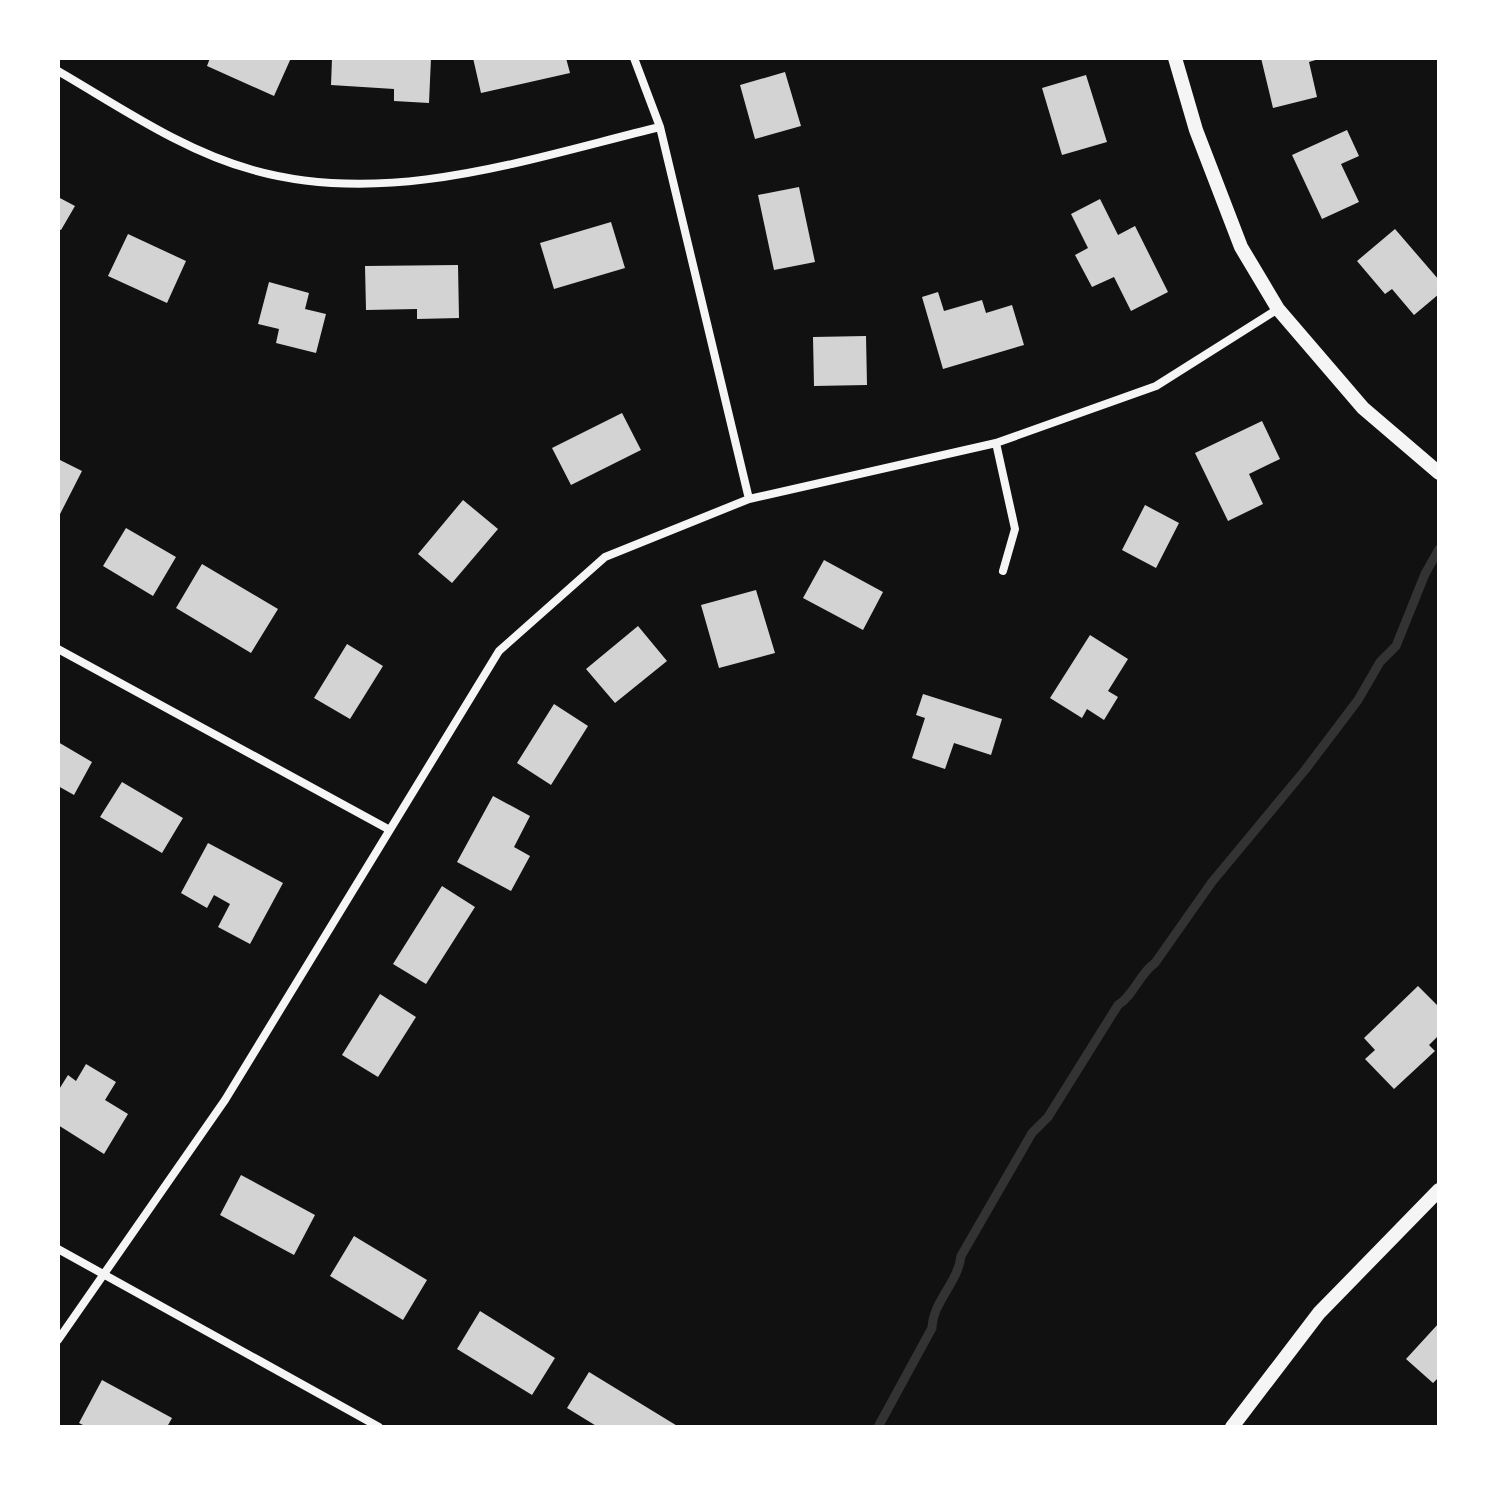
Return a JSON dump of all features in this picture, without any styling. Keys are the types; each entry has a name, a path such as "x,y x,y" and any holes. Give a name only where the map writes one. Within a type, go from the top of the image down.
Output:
{"street":[{"path":"634,58 660,127 749,499"},
{"path":"1175,58 1196,130 1241,247 1278,309 1363,408 1439,473"},
{"path":"58,71 152,127 214,156 252,170 307,182 348,186 402,183 483,169 660,127"},
{"path":"58,1340 101,1274 225,1100 499,651 605,557 749,499 996,443 1156,386 1278,309"},
{"path":"996,443 1015,529 1003,571"},
{"path":"58,649 388,829"},
{"path":"1232,1427 1319,1313 1439,1190"},
{"path":"58,1249 379,1427"}],"building":[{"path":"210,58 291,58 274,96 207,66"},
{"path":"332,58 431,58 429,103 394,101 394,89 331,85"},
{"path":"473,58 566,58 570,73 481,93"},
{"path":"1261,58 1322,58 1309,62 1317,97 1273,108"},
{"path":"785,72 801,126 755,139 740,85"},
{"path":"1086,75 1107,142 1062,155 1042,88"},
{"path":"1347,130 1359,156 1341,164 1359,202 1322,219 1292,155"},
{"path":"799,187 815,262 774,270 758,195"},
{"path":"58,197 75,206 61,230 58,229"},
{"path":"1100,199 1118,235 1135,226 1168,292 1131,311 1114,277 1092,287 1075,255 1088,248 1071,214"},
{"path":"611,222 625,268 554,289 540,243"},
{"path":"1395,229 1439,280 1439,294 1414,315 1392,289 1385,294 1357,261"},
{"path":"128,234 186,261 167,303 108,276"},
{"path":"458,265 459,318 417,319 417,309 366,310 365,266"},
{"path":"269,282 309,293 305,309 326,314 316,353 276,343 279,329 258,324"},
{"path":"938,292 944,311 982,300 986,313 1012,305 1024,345 943,369 922,297"},
{"path":"866,336 867,385 814,386 813,337"},
{"path":"622,413 641,450 571,485 552,448"},
{"path":"1262,421 1280,459 1249,474 1263,504 1228,521 1195,453"},
{"path":"60,460 82,471 58,518 58,463"},
{"path":"463,500 498,529 452,583 418,554"},
{"path":"1145,505 1179,523 1156,568 1122,550"},
{"path":"126,528 176,557 153,596 103,566"},
{"path":"824,560 883,592 863,630 803,598"},
{"path":"202,564 278,609 251,653 176,608"},
{"path":"756,590 775,653 719,668 701,605"},
{"path":"638,626 667,661 615,703 586,669"},
{"path":"1090,635 1128,659 1108,691 1118,697 1104,720 1087,709 1082,718 1050,698"},
{"path":"347,644 383,666 350,719 314,698"},
{"path":"923,694 1002,719 991,755 954,743 945,769 912,758 925,718 916,715"},
{"path":"554,704 588,726 551,785 517,763"},
{"path":"58,742 92,762 74,795 58,786"},
{"path":"122,782 183,818 162,853 100,817"},
{"path":"493,796 530,816 514,847 530,856 511,891 457,862"},
{"path":"208,843 283,883 250,944 218,927 230,904 214,895 207,908 181,893"},
{"path":"442,886 475,907 426,984 393,964"},
{"path":"1418,986 1439,1007 1439,1035 1429,1045 1435,1051 1394,1089 1365,1059 1375,1050 1364,1038"},
{"path":"380,994 416,1017 378,1077 342,1055"},
{"path":"86,1064 116,1082 105,1100 128,1114 104,1154 58,1125 58,1091 68,1075 76,1081"},
{"path":"241,1175 315,1215 294,1255 220,1215"},
{"path":"354,1236 427,1280 403,1320 330,1276"},
{"path":"480,1311 555,1358 532,1395 457,1349"},
{"path":"1439,1323 1439,1377 1433,1383 1406,1359"},
{"path":"589,1372 679,1427 598,1427 567,1408"},
{"path":"102,1380 172,1418 167,1427 87,1427 79,1423"}],"waterway":[{"path":"878,1427 932,1328 933,1318 961,1256 1032,1133 1048,1117 1118,1005 1155,963 1212,882 1305,770 1358,700 1380,662 1396,646 1425,574 1439,549"}]}
